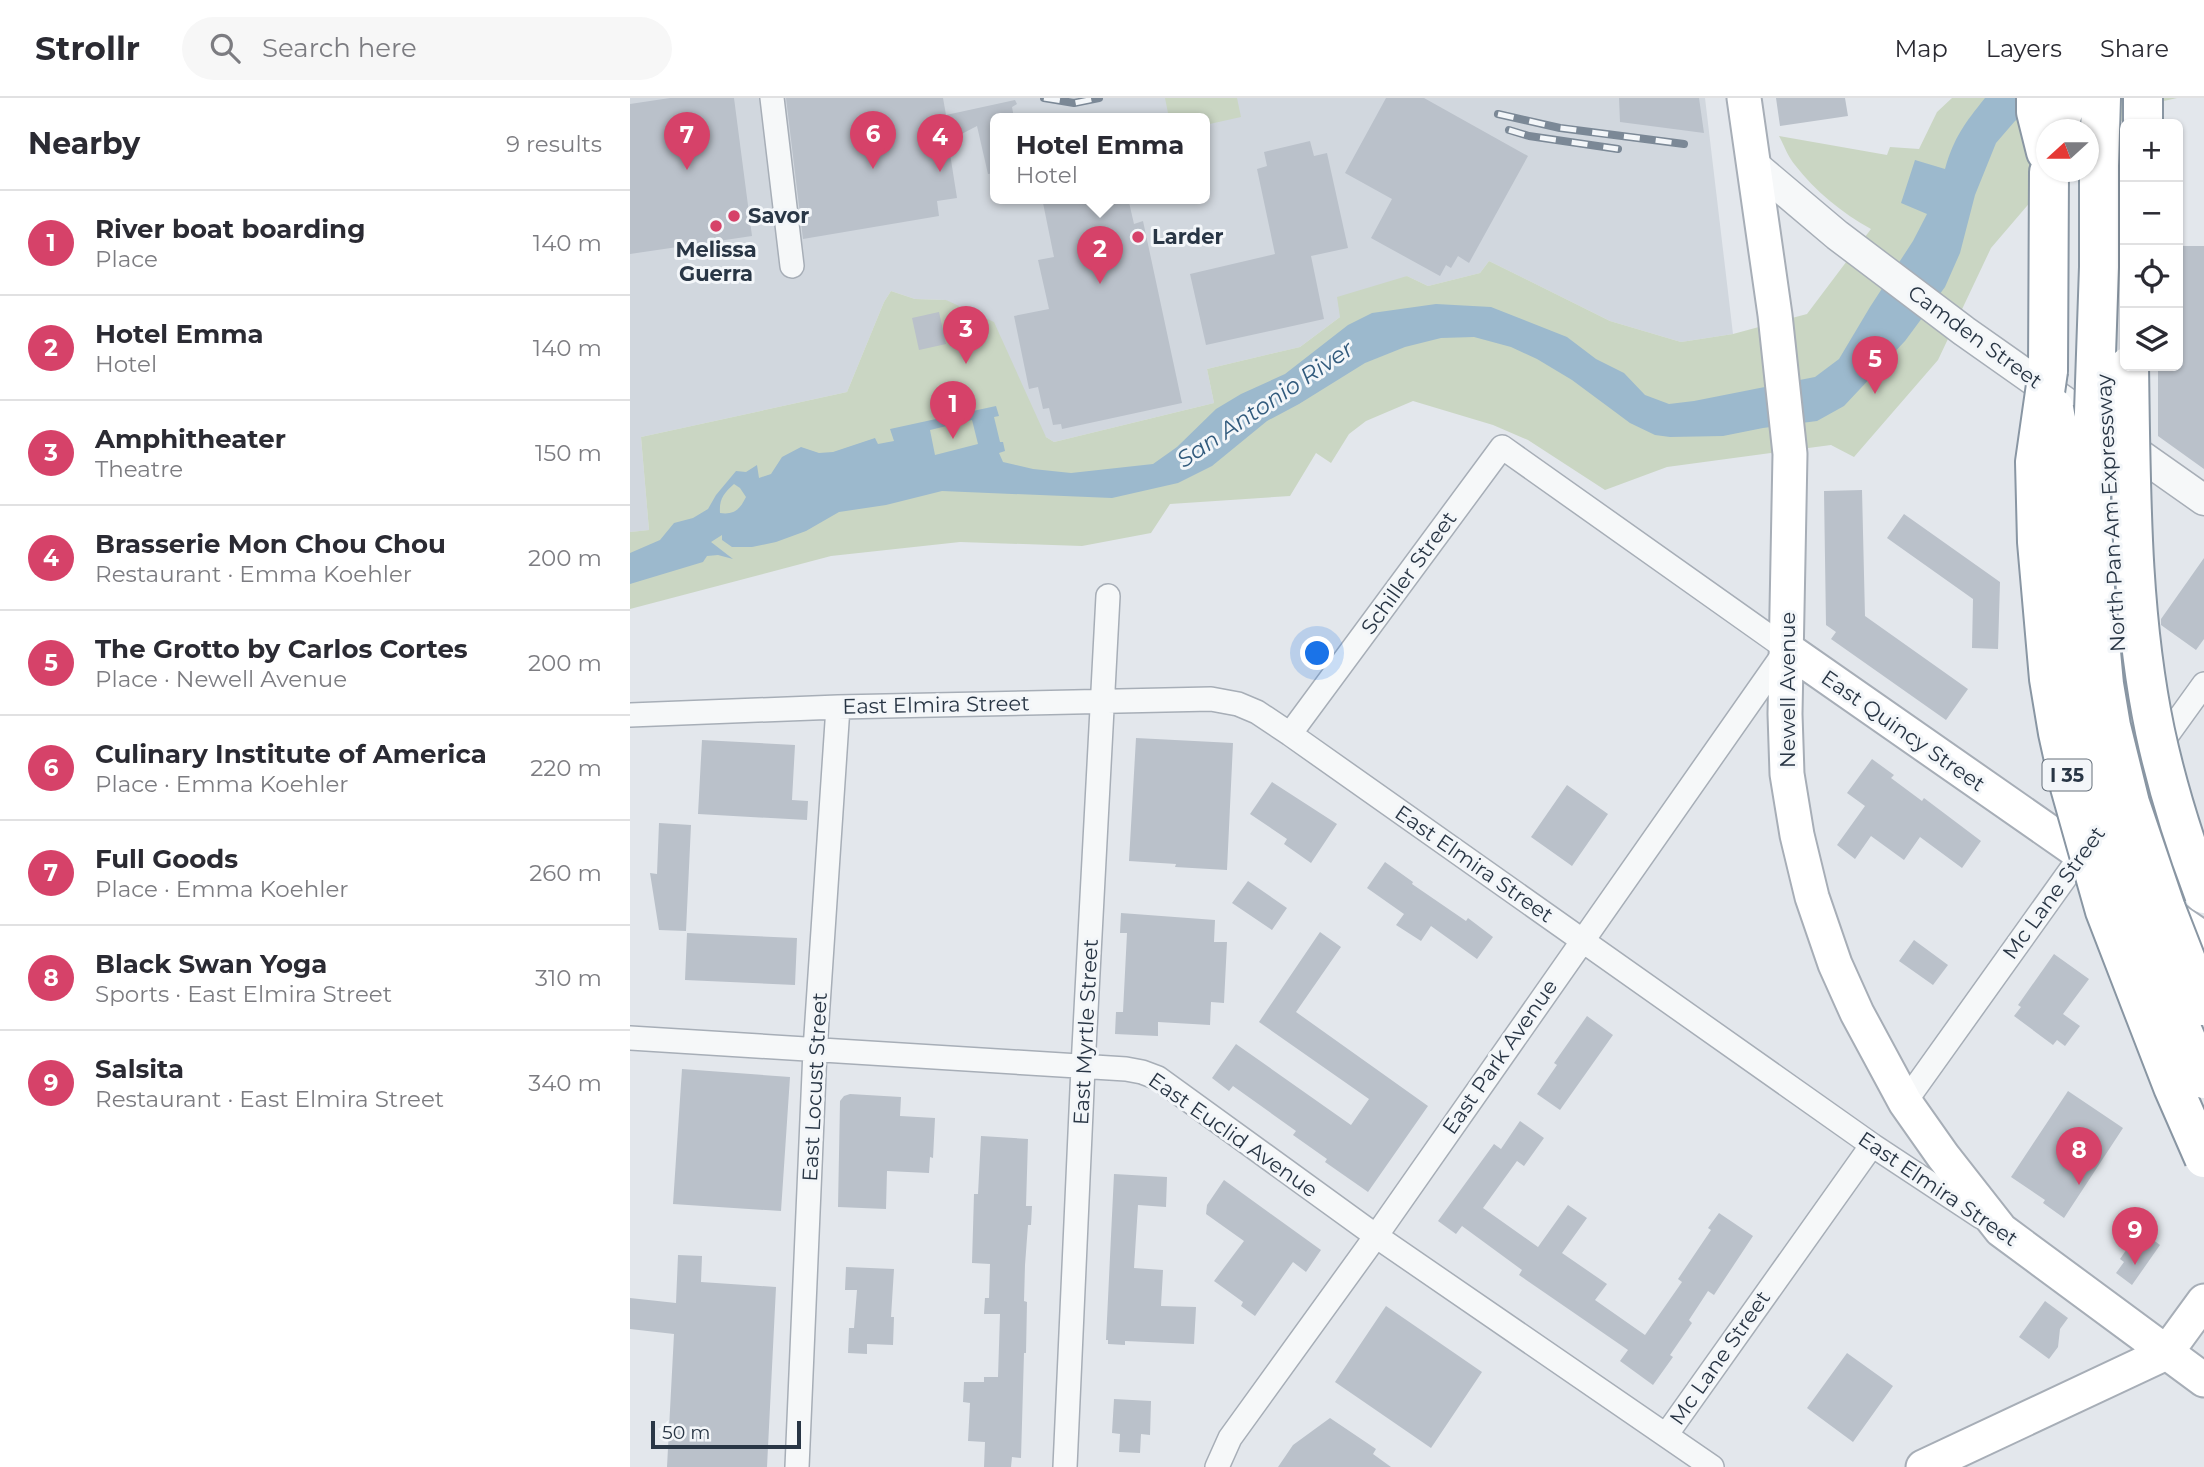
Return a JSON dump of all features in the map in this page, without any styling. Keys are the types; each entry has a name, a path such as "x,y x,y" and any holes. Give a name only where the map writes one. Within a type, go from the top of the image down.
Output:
{"highway":[{"path":"2036,98 2038,119"},
{"path":"2061,119 2064,98"},
{"name":"North Pan Am Expressway","path":"2101,98 2099,267 2091,499 2095,588 2111,726 2130,803 2181,894 2204,1006"},
{"path":"2132,98 2132,119"},
{"path":"2143,98 2143,119"},
{"name":"I 35","path":"2049,182 2048,371 2035,462 2037,542 2049,679 2070,787 2105,911 2173,1087 2204,1157"},
{"name":"North Pan Am Expressway","path":"2099,267 2111,585 2119,659 2143,781 2160,841 2204,957"},
{"name":"I 35","path":"2048,371 2063,464 2072,640 2098,787 2137,915 2204,1079"},
{"path":"2129,371 2132,516 2144,668 2169,792 2181,894"},
{"path":"2132,516 2137,371"}],"main road":[{"name":"Newell Avenue","path":"1744,98 1775,315 1790,454 1785,714 1787,774 1797,835 1812,897 1835,964 1857,1013 1905,1102 2001,1230"},
{"name":"East Quincy Street","path":"1787,649 2204,939"},
{"name":"East Elmira Street","path":"2001,1230 2204,1380"},
{"path":"1923,1467 2166,1353 2204,1301"}],"street":[{"path":"772,98 792,266"},
{"name":"Camden Street","path":"1754,166 1836,235 1964,331 2204,500"},
{"name":"East Quincy Street","path":"1502,447 1787,649"},
{"name":"Schiller Street","path":"1290,734 1502,447"},
{"name":"East Myrtle Street","path":"1065,1467 1108,596"},
{"name":"East Park Avenue","path":"1217,1467 1230,1438 1376,1236 1787,649"},
{"name":"Mc Lane Street","path":"1905,1102 2204,684"},
{"name":"East Elmira Street","path":"630,715 838,707 1211,699 1238,704 1257,712 1290,734 1872,1144 2001,1230"},
{"name":"East Locust Street","path":"797,1467 815,1050 838,707"},
{"name":"East Euclid Avenue","path":"630,1038 1142,1072 1157,1078 1376,1236 1712,1467"},
{"name":"Mc Lane Street","path":"1666,1435 1872,1144"}],"shaded area":[{"path":"630,98 1705,98 1733,334 1681,342 1610,321 1489,261 1480,273 1428,286 1407,276 1340,317 1300,347 1207,369 1214,403 1054,442 1046,437 946,300 915,299 891,291 847,392 641,437 649,530 630,532"}],"green space":[{"path":"1165,98 1237,98 1241,117 1210,124 1210,113 1168,113"},
{"path":"1952,98 2177,98 2155,103 2120,119 2120,122 2099,133 2099,119 2036,119 2036,182 2047,182 1991,248 1938,360 1854,457 1831,445 1667,467 1605,490 1528,440 1493,425 1413,401 1366,421 1349,434 1331,463 1316,453 1290,496 1170,504 1151,533 1082,546 960,542 831,556 630,609 630,532 649,530 641,437 847,392 891,291 915,299 946,300 994,322 1046,437 1054,442 1214,403 1207,369 1300,347 1340,317 1337,297 1407,276 1428,286 1480,273 1489,261 1610,321 1681,342 1733,334 1807,314 1871,229 1839,209 1811,184 1793,162 1779,136 1887,155 1890,147 1919,149 1937,112"}],"water":[{"name":"San Antonio River","path":"1985,98 2066,98 2031,109 2015,121 1996,143 1975,195 1960,253 1945,287 1905,341 1844,406 1817,421 1723,436 1655,435 1630,423 1572,380 1511,347 1474,337 1441,338 1405,347 1365,363 1267,421 1212,466 1178,483 1112,498 942,491 886,505 839,512 806,531 752,547 732,547 722,540 722,535 711,542 733,559 718,555 707,556 703,562 630,584 630,553 660,540 674,523 693,518 708,509 736,471 746,472 757,465 759,478 771,474 782,457 801,447 819,453 833,452 875,438 878,444 894,441 890,429 996,406 999,416 994,417 1005,451 999,453 1003,462 1033,469 1071,473 1153,464 1177,447 1216,409 1285,374 1348,325 1372,313 1436,304 1491,307 1567,337 1596,359 1624,373 1645,395 1669,404 1815,377 1839,359 1927,214 1901,203 1915,160 1945,169 1956,139","holes":["972,420 978,444 935,455 930,430","734,484 746,497 736,510 720,513 723,497"]}],"building":[{"path":"670,98 734,98 752,236 630,254 630,104"},
{"path":"786,98 943,98 946,115 1015,100 1017,104 1012,107 1013,113 990,113 990,174 977,126 948,141 957,198 937,201 939,216 803,239"},
{"path":"1386,98 1424,98 1528,156 1469,263 1458,256 1451,268 1446,265 1440,276 1371,238 1392,199 1345,173"},
{"path":"1619,98 1699,98 1704,133 1620,122"},
{"path":"1776,98 1845,98 1848,116 1780,126"},
{"path":"1310,141 1314,156 1327,153 1348,248 1311,256 1324,319 1206,345 1190,274 1275,254 1257,169 1267,166 1264,152"},
{"path":"1043,204 1129,204 1134,224 1143,221 1182,403 1062,429 1061,424 1053,425 1049,408 1043,409 1038,387 1029,389 1014,316 1049,309 1038,260 1054,257"},
{"path":"2183,246 2204,246 2204,469 2158,436 2158,371 2183,371"},
{"path":"939,312 946,344 919,350 912,318"},
{"path":"1862,490 1865,616 1968,689 1946,720 1831,639 1836,632 1826,625 1824,491"},
{"path":"1904,514 2000,582 1998,649 1972,648 1973,599 1887,538"},
{"path":"2204,558 2204,639 2196,650 2161,625 2161,619"},
{"path":"1136,738 1233,743 1227,870 1129,861"},
{"path":"702,740 795,745 792,800 808,801 807,820 698,814"},
{"path":"1872,759 1894,775 1891,778 1922,801 1924,798 1981,841 1962,868 1920,837 1904,860 1871,836 1855,859 1837,845 1865,806 1847,793"},
{"path":"1272,782 1337,824 1311,863 1284,844 1287,839 1250,814"},
{"path":"1567,785 1608,814 1572,866 1531,837"},
{"path":"659,823 691,825 686,931 659,930 650,873 657,874"},
{"path":"1385,862 1413,882 1412,884 1466,921 1468,918 1493,937 1477,959 1431,926 1421,941 1396,925 1404,914 1367,888"},
{"path":"1248,881 1287,908 1272,930 1232,903"},
{"path":"1121,913 1215,920 1214,942 1227,942 1224,1003 1211,1002 1210,1025 1158,1022 1158,1036 1115,1034 1116,1012 1123,1012 1127,933 1120,933"},
{"path":"1320,932 1341,947 1296,1012 1428,1106 1368,1192 1325,1162 1327,1159 1293,1135 1296,1131 1233,1086 1229,1091 1212,1078 1236,1044 1351,1125 1369,1099 1259,1022"},
{"path":"687,933 797,938 795,985 685,980"},
{"path":"1914,940 1948,965 1933,985 1899,961"},
{"path":"2054,954 2089,979 2063,1014 2080,1026 2065,1046 2057,1040 2053,1045 2014,1016 2021,1007 2018,1005"},
{"path":"1587,1016 1613,1035 1560,1110 1537,1094 1557,1065 1554,1063"},
{"path":"682,1069 790,1077 781,1211 673,1204"},
{"path":"2068,1091 2123,1128 2064,1218 2043,1203 2045,1200 2011,1177"},
{"path":"850,1094 901,1097 900,1116 935,1118 933,1158 930,1157 929,1173 887,1171 886,1209 838,1207 840,1101"},
{"path":"1520,1121 1544,1138 1524,1166 1517,1161 1483,1208 1538,1247 1568,1205 1587,1218 1562,1253 1607,1284 1595,1300 1645,1335 1682,1282 1678,1279 1711,1230 1708,1228 1719,1213 1753,1236 1714,1295 1708,1291 1689,1320 1692,1323 1670,1355 1673,1357 1653,1385 1620,1361 1628,1350 1519,1275 1522,1270 1462,1226 1456,1234 1438,1221 1494,1144 1501,1149"},
{"path":"981,1136 1028,1139 1026,1206 1032,1206 1025,1265 1026,1353 1021,1458 1012,1457 1011,1467 984,1467 985,1442 968,1441 970,1403 963,1402 964,1382 984,1382 984,1377 998,1377 1000,1314 984,1314 985,1298 989,1298 990,1264 972,1263 974,1194 978,1194"},
{"path":"1114,1174 1167,1177 1166,1207 1138,1205 1134,1268 1163,1270 1161,1306 1196,1307 1194,1344 1125,1341 1125,1345 1108,1344 1106,1340"},
{"path":"1224,1180 1321,1250 1306,1272 1293,1262 1255,1316 1241,1306 1243,1302 1214,1281 1244,1241 1206,1214 1207,1205"},
{"path":"2140,1230 2160,1245 2132,1285 2116,1273 2124,1262 2120,1259"},
{"path":"678,1255 702,1256 701,1282 776,1287 767,1467 667,1467 674,1334 630,1329 630,1298 676,1303"},
{"path":"846,1267 894,1269 891,1317 894,1317 893,1345 867,1344 867,1354 848,1353 849,1328 854,1328 857,1290 845,1290"},
{"path":"2045,1301 2068,1318 2060,1329 2058,1347 2049,1359 2019,1337"},
{"path":"1386,1306 1482,1372 1431,1448 1335,1382"},
{"path":"1847,1353 1893,1386 1853,1442 1807,1408"},
{"path":"1114,1399 1151,1401 1150,1435 1141,1434 1140,1453 1119,1452 1120,1434 1112,1433"},
{"path":"1330,1418 1376,1449 1373,1454 1391,1467 1278,1467 1293,1445"}],"railway":[{"path":"1044,98 1074,103 1099,98"},
{"path":"1498,114 1560,128 1684,144"},
{"path":"1509,130 1529,136 1618,149"}],"place":[{"name":"Culinary Institute of America","path":"873,169"},
{"name":"Full Goods","path":"687,170"},
{"name":"Brasserie Mon Chou Chou","path":"940,172"},
{"name":"Savor","path":"734,216"},
{"name":"Melissa Guerra","path":"716,226"},
{"name":"Larder","path":"1138,237"},
{"name":"Hotel Emma","path":"1100,284"},
{"name":"Amphitheater","path":"966,364"},
{"name":"The Grotto by Carlos Cortes","path":"1875,394"},
{"name":"River boat boarding","path":"953,439"},
{"name":"Black Swan Yoga","path":"2079,1185"},
{"name":"Salsita","path":"2135,1265"}]}
